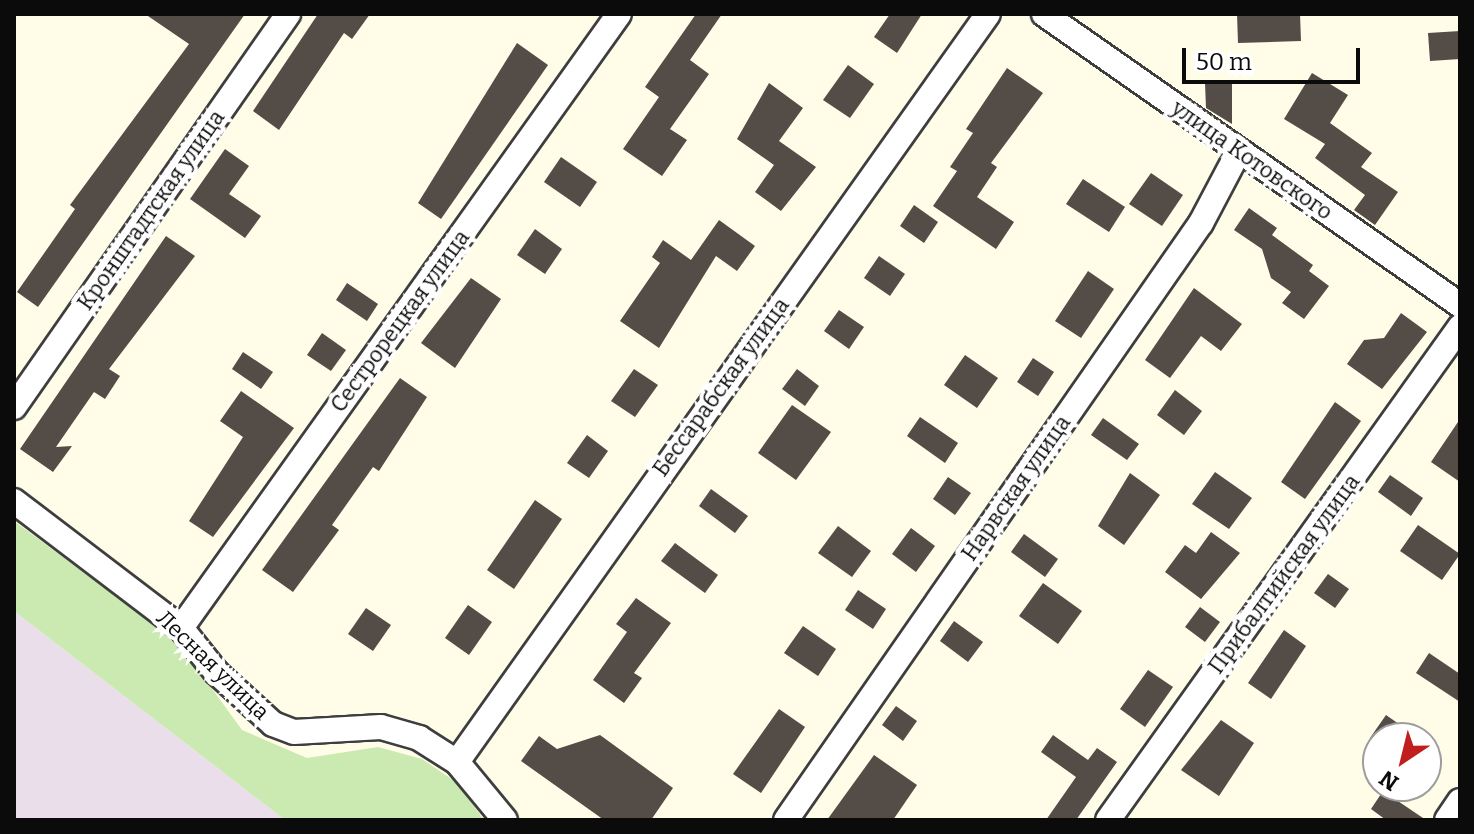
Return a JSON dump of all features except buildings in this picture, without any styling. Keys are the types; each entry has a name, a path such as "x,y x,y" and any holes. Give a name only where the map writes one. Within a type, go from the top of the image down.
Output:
{"street":[{"name":"Кронштадтская улица","path":"14,407 288,14"},
{"name":"Сестрорецкая улица","path":"181,628 619,14"},
{"name":"Бессарабская улица","path":"457,762 988,14"},
{"name":"улица Котовского","path":"1044,14 1460,305"},
{"name":"Нарвская улица","path":"786,820 1201,223 1239,151"},
{"name":"Прибалтийская улица","path":"1108,820 1460,327"},
{"name":"Лесная улица","path":"14,501 181,628 235,691 273,724 294,732 381,727 419,738 457,762 505,820"},
{"path":"1447,820 1460,801"}],"shaded area":[{"path":"14,611 285,820 14,820"}],"green space":[{"path":"14,521 178,642 242,730 307,758 378,747 422,759 456,782 484,820 285,820 14,611"}]}
